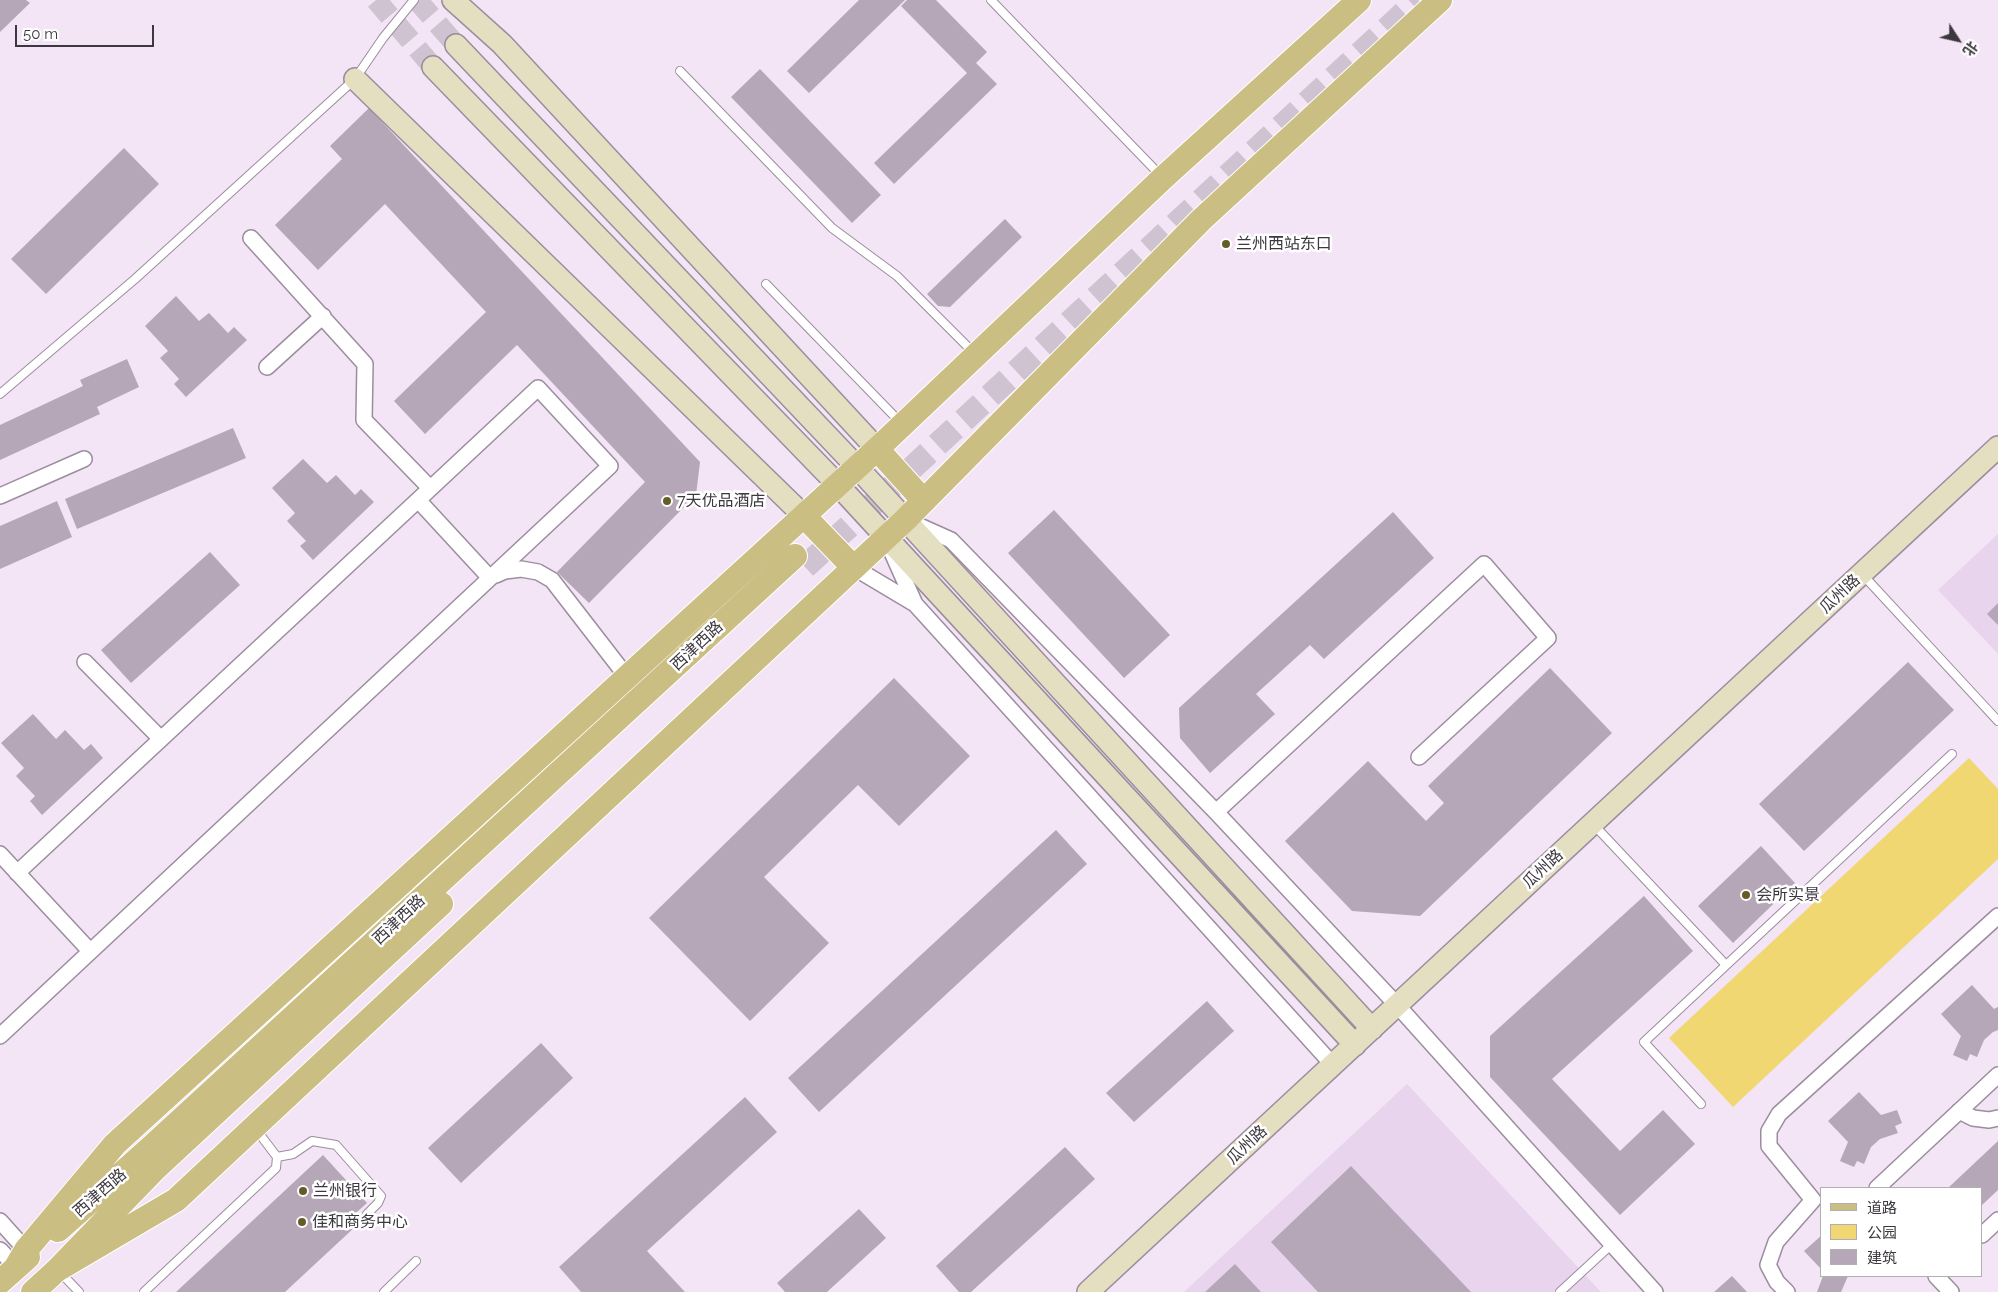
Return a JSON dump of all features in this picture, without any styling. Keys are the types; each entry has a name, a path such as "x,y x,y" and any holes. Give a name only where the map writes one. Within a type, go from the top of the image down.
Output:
{"main road":[{"path":"14,1266 115,1144 877,450 1163,178 1359,0"},
{"path":"57,1270 176,1200 905,520 1201,220 1440,0"},
{"path":"877,450 923,500"},
{"path":"804,516 853,567"},
{"name":"西津西路","path":"14,1266 147,1152 800,561 156,1168 57,1270 33,1292"}],"street":[{"path":"453,0 502,44 877,450"},
{"path":"456,45 857,467 1372,1029"},
{"path":"434,66 838,485 1355,1045"},
{"path":"355,78 804,516"},
{"path":"251,238 366,364 364,420 430,488"},
{"path":"267,367 323,316"},
{"path":"0,1036 610,466 538,388 17,873"},
{"name":"瓜州路","path":"1088,1292 1998,447"},
{"path":"0,496 84,459"},
{"path":"418,500 490,578"},
{"path":"905,520 951,540 1216,812 1397,1005 1655,1292"},
{"path":"885,537 915,604"},
{"path":"1216,812 1484,564 1548,638 1419,757"},
{"path":"853,567 915,604 1333,1065"},
{"path":"490,578 505,571 522,569 538,572 552,580 627,677"},
{"path":"85,662 161,739"},
{"path":"0,854 90,951"},
{"path":"1787,1292 1777,1282 1768,1265 1776,1242 1818,1200 1769,1146 1769,1131 1779,1114 1998,916"},
{"path":"1878,1187 1998,1074"},
{"path":"1959,1111 1973,1118 1989,1120 1998,1118"},
{"path":"1983,1234 1998,1220"},
{"path":"0,1221 14,1266"},
{"path":"0,1250 14,1266"},
{"path":"1939,1277 1951,1292"}],"lane":[{"path":"0,394 135,279 355,78 383,38 414,0"},
{"path":"991,0 1163,178"},
{"path":"680,71 832,228 898,276 976,356"},
{"path":"766,284 903,425"},
{"path":"1862,574 1998,721"},
{"path":"1701,1104 1644,1042 1952,754"},
{"path":"1593,823 1726,965"},
{"path":"144,1292 276,1168 277,1156 254,1127"},
{"path":"277,1156 293,1154 312,1141 336,1145 380,1196 378,1203 367,1214"},
{"path":"1560,1292 1612,1244"},
{"path":"384,1292 416,1262"},
{"path":"57,1270 79,1292"}],"shaded area":[{"path":"1998,534 1998,654 1938,590"},
{"path":"1407,1084 1601,1292 1184,1292"}],"green space":[{"path":"1969,758 1998,789 1998,859 1733,1107 1669,1038"}],"building":[{"path":"0,0 26,0 30,3 0,32"},
{"path":"859,0 905,0 809,93 787,71"},
{"path":"907,0 936,0 987,52 976,63 997,84 894,184 874,163 967,73 901,6"},
{"path":"760,69 881,195 852,223 731,97"},
{"path":"369,108 700,462 696,495 589,603 557,572 645,482 517,345 425,434 394,401 486,312 385,204 318,270 275,225 342,159 330,146"},
{"path":"124,148 159,184 46,294 11,259"},
{"path":"1005,219 1022,237 950,307 938,306 927,294"},
{"path":"176,296 199,321 209,313 228,333 234,327 247,340 186,397 174,384 179,379 160,358 168,351 145,326"},
{"path":"127,359 139,387 97,407 100,414 0,460 0,425 83,386 80,380"},
{"path":"233,428 246,458 77,529 65,499"},
{"path":"303,459 327,483 336,475 355,495 361,489 374,502 313,560 300,546 306,541 287,521 295,513 272,488"},
{"path":"57,501 72,537 0,569 0,526"},
{"path":"1054,510 1170,635 1124,678 1008,553"},
{"path":"1393,512 1434,558 1324,659 1310,645 1256,694 1275,714 1210,773 1180,738 1179,708"},
{"path":"210,552 240,585 131,683 101,650"},
{"path":"1998,603 1998,625 1987,614"},
{"path":"1908,662 1954,710 1804,851 1759,804"},
{"path":"1550,668 1612,733 1420,916 1352,911 1285,841 1368,761 1426,821 1444,803 1428,786"},
{"path":"894,678 970,756 899,826 858,785 764,877 829,943 750,1021 649,918"},
{"path":"33,714 56,739 65,730 84,750 91,744 103,758 42,815 30,801 35,796 16,776 24,768 1,743"},
{"path":"1056,830 1087,864 819,1112 788,1078"},
{"name":"会所实景","path":"1761,846 1795,883 1733,943 1698,906"},
{"path":"1644,896 1693,951 1552,1079 1620,1151 1663,1110 1695,1144 1620,1215 1490,1077 1490,1036"},
{"path":"1972,985 1994,1009 1998,1007 1998,1030 1984,1040 1977,1057 1970,1054 1967,1061 1953,1055 1961,1036 1941,1014"},
{"path":"1207,1001 1234,1031 1134,1122 1106,1093"},
{"path":"541,1043 573,1078 461,1183 428,1148"},
{"path":"1859,1092 1881,1115 1897,1110 1902,1123 1895,1126 1898,1133 1880,1139 1871,1147 1864,1164 1857,1161 1854,1167 1840,1161 1848,1142 1828,1121"},
{"path":"745,1097 777,1132 647,1251 685,1292 581,1292 559,1267"},
{"path":"1998,1141 1998,1190 1983,1204 1983,1187 1949,1187"},
{"path":"1065,1147 1095,1179 971,1292 959,1292 936,1266"},
{"name":"佳和商务中心","path":"323,1155 367,1203 349,1219 356,1226 285,1292 176,1292"},
{"path":"1351,1166 1471,1292 1318,1292 1271,1242"},
{"path":"859,1209 886,1238 827,1292 785,1292 777,1283"},
{"path":"1820,1237 1820,1268 1804,1251"},
{"path":"1235,1264 1261,1292 1205,1292"},
{"path":"1732,1276 1747,1292 1714,1292"},
{"path":"1823,1277 1848,1277 1841,1292 1817,1292"}],"tunnel":[{"path":"376,0 433,67"},
{"path":"417,0 456,45"},
{"path":"805,567 1418,0"}],"place":[{"name":"兰州西站东口","path":"1226,244"},
{"name":"7天优品酒店","path":"667,501"},
{"name":"会所实景","path":"1746,895"},
{"name":"兰州银行","path":"303,1191"},
{"name":"佳和商务中心","path":"302,1222"}]}
